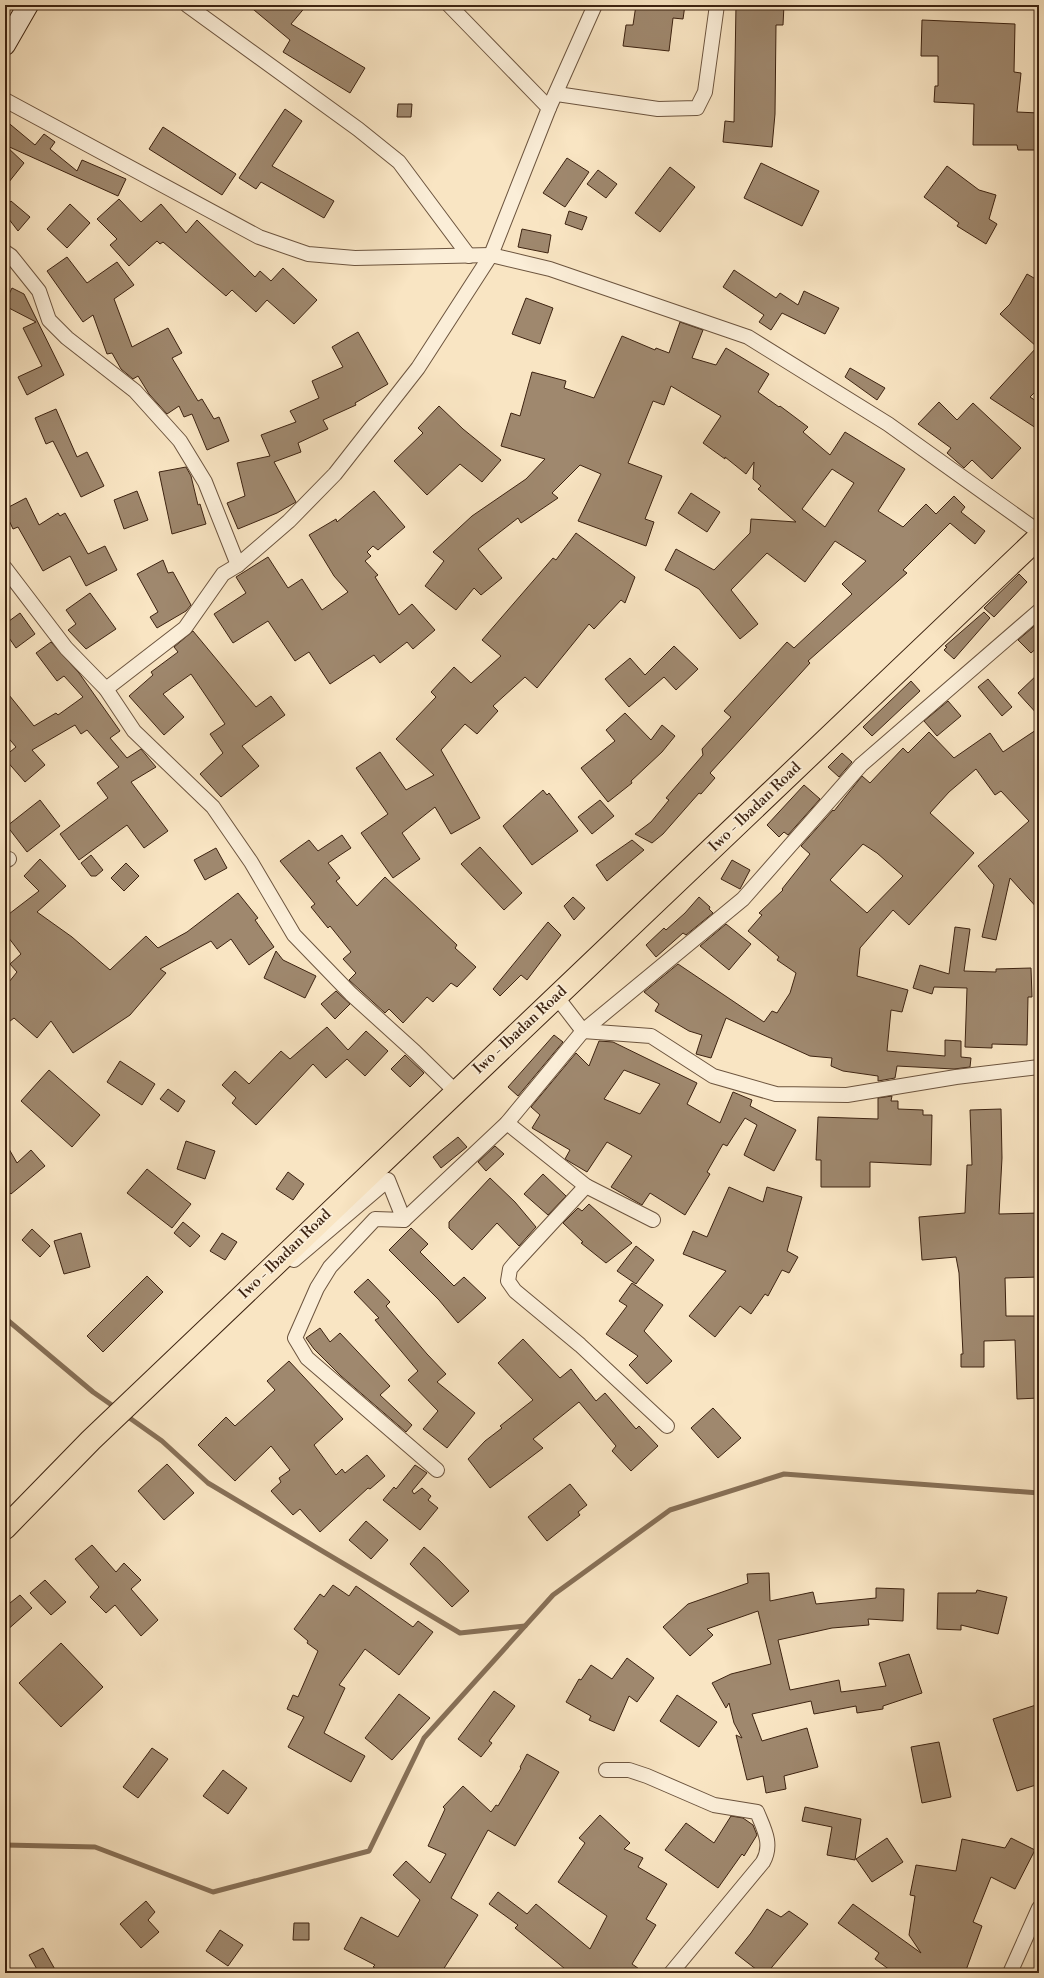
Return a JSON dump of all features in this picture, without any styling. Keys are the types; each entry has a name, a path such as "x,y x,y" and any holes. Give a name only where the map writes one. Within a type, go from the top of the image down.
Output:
{"main road":[{"name":"Iwo - Ibadan Road","path":"5,1528 91,1440 455,1091 1039,537"}],"street":[{"path":"5,45 28,5"},
{"path":"187,5 358,129 399,162 469,256"},
{"path":"450,5 549,108"},
{"path":"106,689 184,628 224,574 289,521 335,474 418,368 491,255 549,108 557,94 595,5"},
{"path":"557,94 658,109 696,108 706,92 717,5"},
{"path":"5,100 259,237 308,254 355,258 491,255 550,269 748,336 888,424 1039,532"},
{"path":"5,252 11,256 39,291 49,320 67,338 135,391 180,441 205,482 238,564"},
{"path":"5,568 66,648 106,689 134,731 213,807 251,862 294,935 351,994 415,1052 455,1091"},
{"path":"437,1470 307,1358 295,1338 317,1288 330,1267 376,1219 404,1220 507,1123 583,1031 743,899 861,765 1039,611"},
{"path":"556,996 583,1031 651,1036 713,1076 776,1094 847,1096 956,1077 1039,1067"},
{"path":"507,1123 586,1186 653,1220"},
{"path":"147,1387 388,1180 404,1220"},
{"path":"586,1186 515,1262 510,1269 508,1281 514,1290 580,1345 667,1426"},
{"path":"606,1770 629,1770 647,1776 714,1805 757,1812 767,1838 767,1854 763,1862 671,1973"},
{"path":"1010,1973 1039,1908"}],"building":[{"path":"248,5 307,5 291,24 365,68 350,93 283,52 290,40"},
{"path":"636,5 685,5 683,19 673,18 669,51 623,46 626,25 633,25"},
{"path":"736,5 784,5 783,25 776,25 775,114 772,147 723,142 725,121 734,122"},
{"path":"922,20 1015,24 1014,72 1021,73 1017,112 1039,113 1039,150 1018,150 1017,145 973,145 974,104 934,102 935,86 938,86 938,56 921,56"},
{"path":"398,104 412,104 411,117 397,117"},
{"path":"285,109 302,121 272,166 334,201 324,218 261,182 256,189 239,178"},
{"path":"5,120 35,145 44,134 55,142 50,149 77,171 82,160 126,179 118,196 5,145"},
{"path":"163,127 236,174 222,195 149,149"},
{"path":"5,145 24,163 5,187"},
{"path":"567,158 589,172 565,207 543,193"},
{"path":"761,163 819,191 802,226 744,198"},
{"path":"947,166 979,190 996,195 989,219 997,224 986,244 957,226 959,223 924,197"},
{"path":"670,167 695,187 660,232 635,213"},
{"path":"598,170 617,184 606,198 587,184"},
{"path":"119,199 141,222 161,204 186,233 197,220 255,277 260,271 271,281 283,268 317,300 294,324 267,300 256,312 232,290 226,296 163,242 160,244 157,241 129,266 110,245 117,239 97,219"},
{"path":"11,201 30,217 18,231 5,214 5,208"},
{"path":"70,204 90,223 67,248 47,229"},
{"path":"569,211 587,217 582,230 565,224"},
{"path":"522,229 551,235 548,253 518,247"},
{"path":"67,257 87,283 117,262 134,285 114,299 132,347 168,328 182,353 172,358 198,401 202,399 214,419 219,417 229,441 207,450 192,414 184,417 179,406 167,414 149,394 138,376 133,379 121,369 112,353 107,354 93,315 83,322 47,271"},
{"path":"734,270 776,298 780,293 798,305 804,291 839,308 825,334 782,313 771,330 759,322 764,315 723,287"},
{"path":"1027,274 1039,281 1039,388 1030,397 1039,403 1039,430 990,398 1037,347 1000,314 1010,304"},
{"path":"12,288 24,294 64,375 27,395 18,377 42,366 23,328 36,322 5,306 5,302"},
{"path":"526,298 553,308 540,344 512,334"},
{"path":"680,322 703,330 692,358 716,365 726,348 769,374 758,392 808,427 803,432 830,455 845,432 905,469 878,511 903,527 926,504 936,514 954,496 965,507 961,512 985,531 975,544 950,523 903,570 907,573 808,661 810,663 710,773 715,778 701,794 699,793 663,834 652,843 635,834 651,822 669,800 666,798 703,755 702,749 731,717 724,711 787,642 794,648 852,594 842,584 866,561 835,541 805,582 767,553 731,590 758,624 740,639 699,589 665,570 676,549 714,570 750,533 751,519 796,522 758,489 761,486 753,479 754,462 746,474 725,457 725,459 703,443 721,416 671,386 664,405 653,401 628,463 662,476 645,519 654,522 646,546 578,521 601,474 580,465 552,493 558,498 521,523 518,518 478,549 502,578 481,595 474,588 456,610 425,586 444,561 433,552 472,516 526,479 545,459 501,446 511,413 520,416 532,372 566,381 564,388 594,398 622,336 655,350 656,348 669,353","holes":["832,469 854,483 825,527 802,509"]},
{"path":"358,332 388,384 355,403 356,405 323,420 328,429 298,443 301,452 274,462 296,502 277,513 238,529 227,503 245,496 237,463 270,456 261,435 296,422 290,411 319,398 312,381 343,367 332,347"},
{"path":"850,368 885,388 877,400 845,377"},
{"path":"939,402 957,420 973,403 1021,448 992,479 972,460 964,468 947,453 951,448 918,424"},
{"path":"439,406 463,429 501,460 482,482 460,464 427,495 394,461 423,433 418,428"},
{"path":"56,409 77,457 87,452 104,486 81,497 53,441 46,444 35,418"},
{"path":"186,467 191,476 198,505 200,504 206,524 172,534 159,472"},
{"path":"137,491 148,520 124,529 114,500"},
{"path":"374,491 405,527 378,550 373,546 367,552 371,556 365,561 378,575 375,577 399,615 412,604 435,630 413,649 407,642 380,663 374,655 330,684 309,652 295,661 268,621 233,643 214,614 246,593 236,577 268,557 288,588 302,579 322,610 348,592 334,576 309,535 336,519 337,522"},
{"path":"691,493 720,512 707,532 678,513"},
{"path":"26,498 39,525 58,513 60,516 65,513 88,554 105,546 117,570 86,586 70,556 43,571 18,527 13,529 5,512 5,509"},
{"path":"576,533 635,577 625,603 621,600 594,629 589,624 537,688 525,677 493,706 498,711 477,734 465,724 441,750 480,818 451,834 435,807 402,833 420,859 393,878 361,833 388,814 356,768 380,752 406,790 434,775 396,739 436,697 431,692 454,667 471,683 501,656 482,640 553,558 556,560"},
{"path":"163,560 168,573 173,572 191,605 186,611 157,628 150,617 158,612 137,574"},
{"path":"1019,574 1027,582 994,617 984,608"},
{"path":"90,593 116,629 86,649 68,630 76,624 66,610"},
{"path":"984,612 990,618 954,659 944,650 947,647 945,646"},
{"path":"20,613 35,634 16,648 5,632 5,624"},
{"path":"1039,622 1039,646 1031,653 1018,640"},
{"path":"193,631 256,707 271,696 285,715 242,746 259,766 221,797 200,774 223,753 210,734 225,724 191,674 163,694 184,717 164,735 129,696 153,675 151,672 178,652 174,647"},
{"path":"51,642 79,673 120,731 110,738 127,758 141,749 156,767 131,782 168,831 144,848 127,825 79,860 60,834 108,798 97,783 119,767 87,730 81,734 75,725 32,750 45,765 25,782 5,759 5,756 16,747 5,734 5,690 34,726 56,713 58,715 83,697 64,676 57,681 36,653"},
{"path":"674,646 698,669 676,690 664,677 629,707 605,679 630,658 645,675"},
{"path":"1039,673 1039,716 1018,693"},
{"path":"988,679 1012,707 1002,716 978,687"},
{"path":"911,681 920,691 872,736 863,727"},
{"path":"948,701 961,716 937,736 924,721"},
{"path":"625,713 651,740 662,725 675,736 662,752 631,781 632,783 608,802 581,768 615,741 606,730"},
{"path":"1039,728 1039,910 1010,878 996,940 982,937 994,885 978,866 1029,821 1001,791 995,795 976,769 949,792 930,813 974,853 909,925 893,910 860,948 857,976 908,990 902,1012 891,1010 887,1051 945,1056 945,1040 961,1041 961,1057 971,1058 970,1067 954,1069 897,1066 895,1078 878,1081 878,1076 843,1071 831,1066 832,1058 810,1056 726,1018 711,1058 696,1054 702,1035 689,1031 655,1011 659,1004 644,992 678,964 764,1022 772,1011 777,1013 790,993 796,973 777,960 779,957 748,931 762,915 759,913 783,890 782,889 810,854 801,846 833,810 834,811 862,776 870,783 903,748 908,753 929,732 954,758 990,733 1003,752","holes":["863,844 877,853 903,876 867,913 830,880"]},
{"path":"842,753 852,762 839,777 828,767"},
{"path":"804,785 820,799 788,835 784,832 779,837 767,825"},
{"path":"543,790 547,795 549,793 578,831 532,865 503,826"},
{"path":"40,800 60,826 27,852 7,826"},
{"path":"600,800 614,816 592,834 578,817"},
{"path":"342,835 351,848 328,863 340,878 336,881 357,906 385,877 457,945 455,948 476,967 457,987 451,983 433,1002 427,997 403,1023 389,1009 385,1013 349,980 356,973 343,959 351,952 330,926 328,928 311,907 315,904 280,861 309,840 318,851"},
{"path":"632,840 644,850 607,881 596,865"},
{"path":"480,847 522,893 504,910 461,864"},
{"path":"216,848 227,868 205,880 194,860"},
{"path":"91,855 103,870 96,876 91,876 81,863"},
{"path":"40,859 66,886 37,912 72,937 110,970 146,936 158,948 187,932 238,893 258,918 255,920 274,947 249,965 231,939 217,949 211,941 160,969 166,973 130,1015 73,1053 51,1021 37,1038 14,1018 5,1025 5,987 17,972 10,964 21,954 5,933 5,917 39,891 24,876"},
{"path":"732,860 750,870 740,889 721,879"},
{"path":"126,863 139,876 124,891 111,878"},
{"path":"573,897 585,908 574,920 564,906"},
{"path":"699,897 710,907 709,909 713,913 686,935 683,933 656,957 646,945 664,928 666,930 685,913"},
{"path":"548,922 561,935 527,980 521,975 500,996 493,989"},
{"path":"726,924 751,944 729,970 700,946"},
{"path":"955,927 970,929 964,971 996,972 996,969 1031,968 1032,997 1028,997 1027,1045 992,1044 992,1048 965,1047 967,988 934,987 932,994 913,988 920,965 949,974"},
{"path":"276,951 283,960 316,976 305,998 264,978"},
{"path":"336,991 350,1004 335,1019 321,1004"},
{"path":"327,1027 348,1050 366,1031 388,1051 365,1076 347,1059 326,1078 313,1064 256,1125 232,1103 236,1098 222,1085 235,1071 249,1084 281,1051 290,1059"},
{"path":"554,1035 563,1042 518,1096 508,1087"},
{"path":"599,1041 613,1042 697,1083 687,1104 720,1123 733,1092 752,1100 750,1106 796,1130 774,1171 744,1155 757,1125 745,1118 727,1146 723,1144 707,1172 710,1174 685,1215 650,1193 642,1205 611,1187 632,1156 607,1142 587,1172 565,1159 570,1150 532,1128 540,1115 531,1107 576,1053 589,1066","holes":["624,1070 660,1084 640,1114 604,1099"]},
{"path":"405,1055 424,1073 410,1087 391,1069"},
{"path":"120,1061 155,1084 142,1105 107,1082"},
{"path":"49,1070 100,1115 72,1147 21,1101"},
{"path":"168,1089 185,1101 178,1112 160,1099"},
{"path":"892,1096 891,1101 898,1101 898,1109 923,1110 923,1115 932,1115 931,1165 870,1162 870,1187 821,1187 821,1160 816,1160 818,1117 878,1119 878,1098"},
{"path":"1001,1109 1002,1158 999,1214 1039,1213 1039,1277 1005,1278 1006,1316 1039,1316 1039,1398 1017,1399 1015,1340 984,1341 984,1367 961,1367 961,1354 963,1354 959,1273 956,1257 922,1260 919,1217 965,1213 967,1165 972,1165 970,1110"},
{"path":"458,1137 467,1147 441,1168 433,1157"},
{"path":"186,1141 215,1151 205,1179 177,1169"},
{"path":"5,1142 17,1163 31,1150 45,1166 11,1194 5,1188"},
{"path":"495,1146 504,1154 486,1171 478,1162"},
{"path":"147,1169 191,1204 172,1228 127,1193"},
{"path":"288,1172 304,1184 293,1200 276,1189"},
{"path":"543,1174 566,1196 548,1215 524,1194"},
{"path":"490,1178 515,1202 536,1227 519,1246 497,1223 472,1250 449,1228 449,1222"},
{"path":"729,1187 763,1202 767,1187 802,1197 787,1251 798,1257 789,1273 782,1270 768,1296 765,1294 751,1314 740,1306 715,1337 689,1316 726,1271 683,1254 693,1231 707,1237"},
{"path":"589,1204 632,1243 606,1263 581,1243 583,1242 563,1223 578,1208 582,1211"},
{"path":"183,1222 200,1236 190,1247 174,1233"},
{"path":"411,1228 428,1244 420,1252 454,1286 464,1277 486,1298 458,1323 439,1300 389,1250"},
{"path":"32,1229 50,1246 40,1257 22,1240"},
{"path":"81,1233 90,1267 64,1274 54,1241"},
{"path":"222,1233 237,1242 225,1260 210,1251"},
{"path":"636,1246 654,1260 636,1284 617,1271"},
{"path":"147,1276 163,1292 103,1352 87,1336"},
{"path":"368,1279 390,1302 386,1306 446,1374 437,1382 475,1413 447,1448 423,1429 438,1411 408,1380 418,1371 375,1320 379,1318 354,1292"},
{"path":"632,1283 663,1305 644,1331 672,1361 647,1384 629,1365 638,1356 606,1334 627,1306 619,1301"},
{"path":"320,1328 330,1342 340,1333 390,1386 380,1395 412,1425 406,1432 341,1376 314,1349 306,1338"},
{"path":"523,1339 560,1378 571,1369 596,1401 605,1393 636,1429 639,1426 658,1446 631,1471 612,1451 616,1446 579,1402 533,1439 543,1448 490,1488 468,1459 485,1441 502,1428 500,1426 533,1400 498,1363"},
{"path":"289,1361 343,1419 314,1445 336,1475 342,1469 345,1473 367,1455 385,1476 370,1489 368,1488 320,1532 300,1509 293,1515 271,1491 281,1482 279,1478 290,1470 271,1446 235,1481 198,1445 226,1417 235,1426 275,1390 267,1381"},
{"path":"713,1408 741,1438 718,1458 691,1428"},
{"path":"167,1464 194,1493 164,1520 138,1491"},
{"path":"415,1465 427,1473 412,1491 414,1494 422,1488 431,1496 428,1500 438,1508 420,1530 383,1500 394,1487 396,1489"},
{"path":"570,1484 587,1505 578,1512 580,1515 547,1541 528,1517"},
{"path":"366,1521 388,1540 371,1559 349,1540"},
{"path":"92,1545 116,1572 124,1563 141,1580 131,1589 158,1620 141,1636 115,1605 106,1613 90,1597 99,1587 75,1559"},
{"path":"424,1547 469,1591 452,1607 410,1564"},
{"path":"769,1573 770,1601 813,1592 816,1604 876,1598 876,1588 904,1589 903,1621 868,1619 869,1625 832,1628 778,1640 790,1690 839,1680 841,1692 886,1686 879,1663 909,1654 922,1693 883,1706 883,1709 857,1713 856,1706 814,1714 811,1701 752,1714 762,1741 807,1728 818,1767 784,1776 786,1789 766,1793 763,1776 747,1780 736,1735 742,1738 734,1723 729,1703 726,1708 712,1683 731,1674 771,1664 758,1611 707,1629 713,1635 690,1656 663,1627 688,1604 748,1583 747,1574"},
{"path":"45,1580 66,1602 51,1615 30,1593"},
{"path":"333,1585 349,1596 356,1586 413,1627 418,1621 433,1632 399,1675 365,1649 339,1685 345,1688 324,1733 365,1756 351,1782 288,1747 304,1717 287,1709 293,1695 298,1697 318,1651 307,1643 308,1641 294,1629 320,1594 324,1597"},
{"path":"977,1590 1007,1597 998,1634 961,1625 961,1630 937,1629 938,1593 976,1593"},
{"path":"20,1595 32,1608 5,1632 5,1607"},
{"path":"61,1643 103,1687 61,1727 19,1683"},
{"path":"627,1658 654,1678 637,1702 629,1696 614,1731 589,1720 591,1716 566,1702 579,1679 581,1680 591,1665 612,1679"},
{"path":"494,1691 515,1706 489,1741 492,1743 481,1757 458,1739"},
{"path":"399,1694 430,1718 392,1760 365,1738"},
{"path":"677,1695 717,1722 699,1747 660,1721"},
{"path":"1039,1704 1039,1784 1017,1791 993,1719"},
{"path":"939,1742 951,1797 922,1803 911,1747"},
{"path":"152,1748 168,1759 138,1798 123,1787"},
{"path":"527,1754 559,1772 515,1846 488,1830 451,1898 478,1915 441,1973 383,1973 373,1967 375,1965 344,1949 361,1917 398,1937 420,1900 393,1875 406,1861 430,1883 446,1854 428,1846 445,1809 443,1807 463,1786 491,1812 496,1805 498,1806 521,1768 520,1767"},
{"path":"223,1770 247,1788 228,1814 203,1796"},
{"path":"805,1807 861,1819 855,1860 827,1855 832,1827 802,1821"},
{"path":"600,1815 630,1843 624,1849 643,1858 638,1867 667,1884 646,1919 656,1925 632,1964 645,1973 570,1973 515,1928 518,1925 489,1904 498,1892 527,1914 536,1904 590,1949 607,1916 558,1882 585,1843 579,1838"},
{"path":"731,1816 743,1818 753,1825 757,1835 744,1856 742,1854 718,1888 665,1850 686,1823 714,1843"},
{"path":"887,1838 903,1862 872,1882 856,1859"},
{"path":"1011,1838 1035,1850 1015,1889 991,1877 973,1922 982,1926 965,1973 894,1973 875,1959 879,1953 838,1923 853,1904 921,1953 909,1935 915,1896 910,1895 916,1865 956,1871 962,1839 1005,1848"},
{"path":"146,1901 155,1912 148,1920 159,1932 141,1948 120,1924"},
{"path":"767,1909 781,1917 789,1911 808,1924 767,1973 761,1973 735,1953"},
{"path":"294,1923 309,1923 309,1940 293,1940"},
{"path":"220,1930 243,1945 228,1966 206,1951"},
{"path":"43,1948 57,1973 39,1973 29,1955"}],"waterway":[{"path":"5,1318 93,1392 116,1408"},
{"path":"124,1414 162,1441 208,1483 460,1633 525,1626"},
{"path":"5,1845 95,1847 213,1892 369,1851 424,1738 553,1595 670,1510 784,1474 1039,1493"}]}
